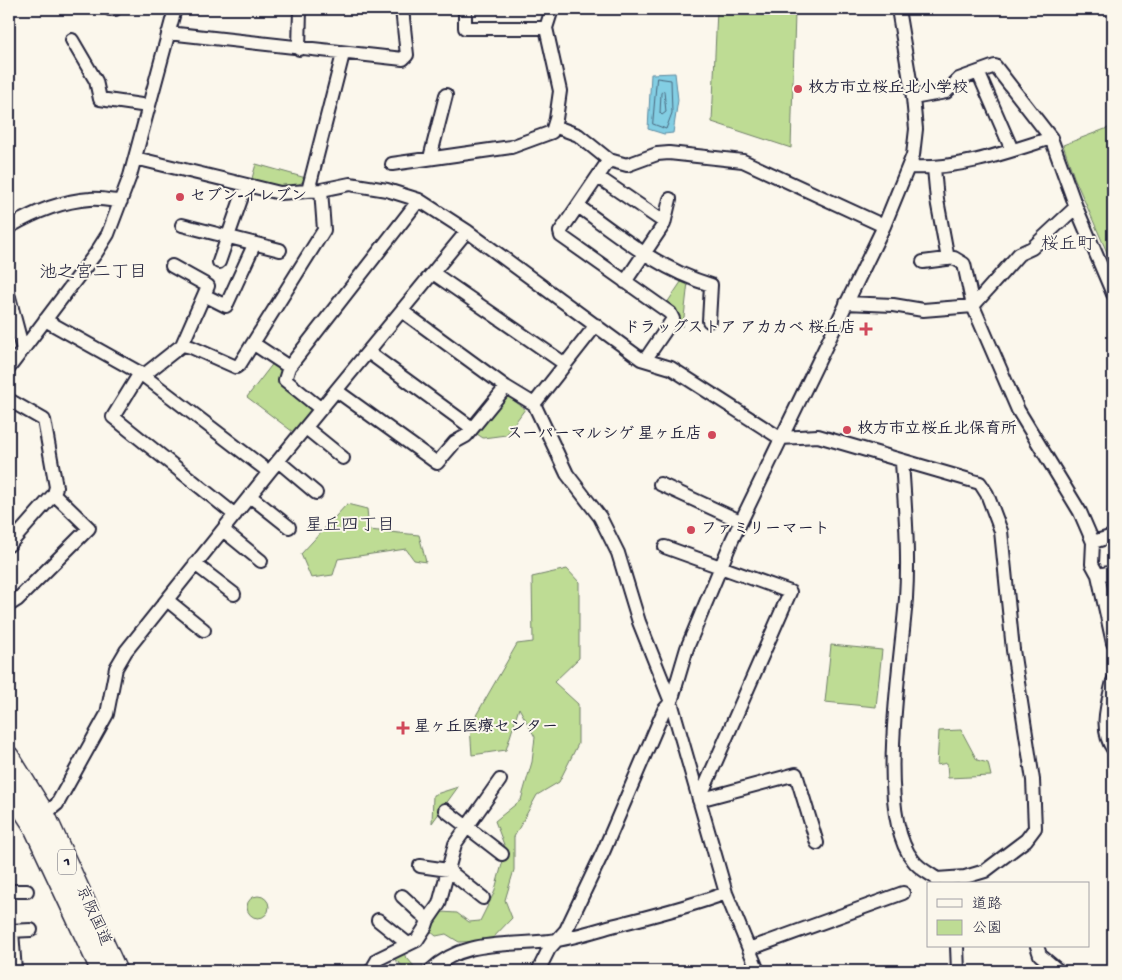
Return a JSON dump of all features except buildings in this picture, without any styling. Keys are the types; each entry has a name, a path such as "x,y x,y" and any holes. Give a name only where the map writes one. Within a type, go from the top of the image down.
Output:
{"highway":[{"name":"京阪国道","path":"9,756 45,814 117,971"},
{"name":"京阪国道","path":"9,789 32,824 101,971"}],"street":[{"path":"110,9 115,9"},
{"path":"9,368 96,253 108,234 135,158 175,9"},
{"path":"299,49 300,9"},
{"path":"168,33 343,54 403,59 407,56 402,9"},
{"path":"465,9 465,28 546,28"},
{"path":"392,164 511,147 552,132 560,91 546,28 552,9"},
{"path":"538,971 549,949 566,930 604,850 664,710 671,702 686,648 740,522 884,226 913,156 916,129 913,98 898,9"},
{"path":"72,40 96,81 100,99 148,106"},
{"path":"182,345 191,347 236,367 240,364 324,230 315,190 343,54"},
{"path":"913,98 946,92 959,79 995,66 1051,138 1076,207 1113,294"},
{"path":"978,72 1012,150"},
{"path":"430,158 446,95"},
{"path":"554,126 578,135 610,160 627,166 656,154 668,153 742,161 884,226"},
{"path":"908,167 934,168 1012,150 1051,138"},
{"path":"135,158 280,193 350,184 387,190 419,200 466,231 645,360 671,368 780,438 818,436 902,462 980,482 987,494 1001,530 1013,650 1034,780 1035,828 1026,840 985,870 965,877 937,882 913,861 897,824 892,744 906,598 906,515 902,462"},
{"path":"610,160 560,232 561,236 670,314 673,319 645,360"},
{"path":"934,168 937,200 948,259"},
{"path":"598,177 664,222"},
{"path":"219,262 246,185"},
{"path":"9,227 35,212 59,205 90,199 121,201"},
{"path":"625,282 664,222 670,199"},
{"path":"321,409 285,380 288,367 419,200"},
{"path":"578,206 644,254 683,277 711,285 709,321"},
{"path":"846,303 893,305 923,310 973,306 1019,254 1032,248 1076,207"},
{"path":"182,225 228,239 280,250"},
{"path":"45,814 57,804 107,714 116,668 126,651 466,231"},
{"path":"204,295 226,306 254,244"},
{"path":"923,262 954,258 964,264 973,306 1018,410 1080,512 1093,542 1092,564 1098,576 1113,643"},
{"path":"172,266 208,286 182,345 142,374 113,417 235,515"},
{"path":"433,272 565,364"},
{"path":"9,296 23,350"},
{"path":"402,311 506,387 534,404 567,474 600,517 618,553 639,622 671,702 726,893 758,971"},
{"path":"45,320 142,374 269,472"},
{"path":"534,404 596,325"},
{"path":"254,344 288,367"},
{"path":"368,352 472,428"},
{"path":"337,391 437,463 455,442 466,436 506,387"},
{"path":"9,400 44,420 56,487 54,494 9,545"},
{"path":"306,428 343,458"},
{"path":"278,462 316,493"},
{"path":"660,484 740,522"},
{"path":"9,605 17,600 89,528 54,494"},
{"path":"250,496 288,527"},
{"path":"223,530 261,562"},
{"path":"1093,542 1113,536"},
{"path":"665,547 790,592 699,800"},
{"path":"195,564 234,594"},
{"path":"1098,576 1113,572"},
{"path":"167,600 204,630"},
{"path":"1113,681 1105,713 1110,744 1113,750"},
{"path":"699,800 796,774 817,843"},
{"path":"372,971 378,959 417,940 439,904 455,844 500,780"},
{"path":"445,810 502,854"},
{"path":"420,866 448,870 483,898"},
{"path":"9,891 27,891"},
{"path":"430,971 440,962 459,951 479,946 557,940 692,906 726,893"},
{"path":"749,948 903,893"},
{"path":"402,896 428,920"},
{"path":"378,920 408,944"},
{"path":"15,971 10,931 30,930"},
{"path":"957,948 958,971"},
{"path":"1038,948 1040,955 1059,971"}],"green space":[{"path":"717,9 778,9 795,13 791,148 712,122"},
{"path":"1113,126 1113,266 1074,177 1063,145"},
{"path":"256,164 306,178 294,187 280,189 251,182"},
{"path":"681,282 688,282 683,326 678,326 679,316 665,306"},
{"path":"274,362 283,369 284,374 277,383 311,409 311,416 297,435 247,397"},
{"path":"509,397 525,409 506,435 483,438 477,434 500,400"},
{"path":"347,504 367,509 369,530 419,535 426,562 414,560 406,549 338,559 333,575 311,578 301,554"},
{"path":"567,569 579,582 579,658 554,682 578,704 578,744 559,782 537,795 514,837 514,870 505,900 512,918 490,941 459,942 446,934 436,936 430,931 441,912 457,913 469,922 480,921 494,893 506,850 495,821 521,800 532,762 535,737 519,708 506,750 472,755 470,726 517,644 533,642 532,577"},
{"path":"831,645 882,650 876,707 825,702"},
{"path":"961,730 977,760 988,763 991,776 948,778 947,763 937,765 939,731"},
{"path":"458,787 432,823 433,795"},
{"path":"254,896 262,896 269,903 269,911 262,918 254,918 247,911 247,903"},
{"path":"402,952 418,971 409,971 394,959"}],"water":[{"path":"675,73 678,100 673,133 664,134 648,129 651,74"}],"place":[{"name":"枚方市立桜丘北小学校","path":"798,89"},
{"name":"セブン-イレブン","path":"180,197"},
{"name":"ドラッグストア アカカベ 桜丘店","path":"866,329"},
{"name":"枚方市立桜丘北保育所","path":"847,430"},
{"name":"スーパーマルシゲ 星ヶ丘店","path":"712,435"},
{"name":"ファミリーマート","path":"691,530"},
{"name":"星ヶ丘医療センター","path":"403,728"}],"district":[{"name":"桜丘町","path":"1068,245"},
{"name":"池之宮二丁目","path":"93,273"},
{"name":"星丘四丁目","path":"350,526"}]}
